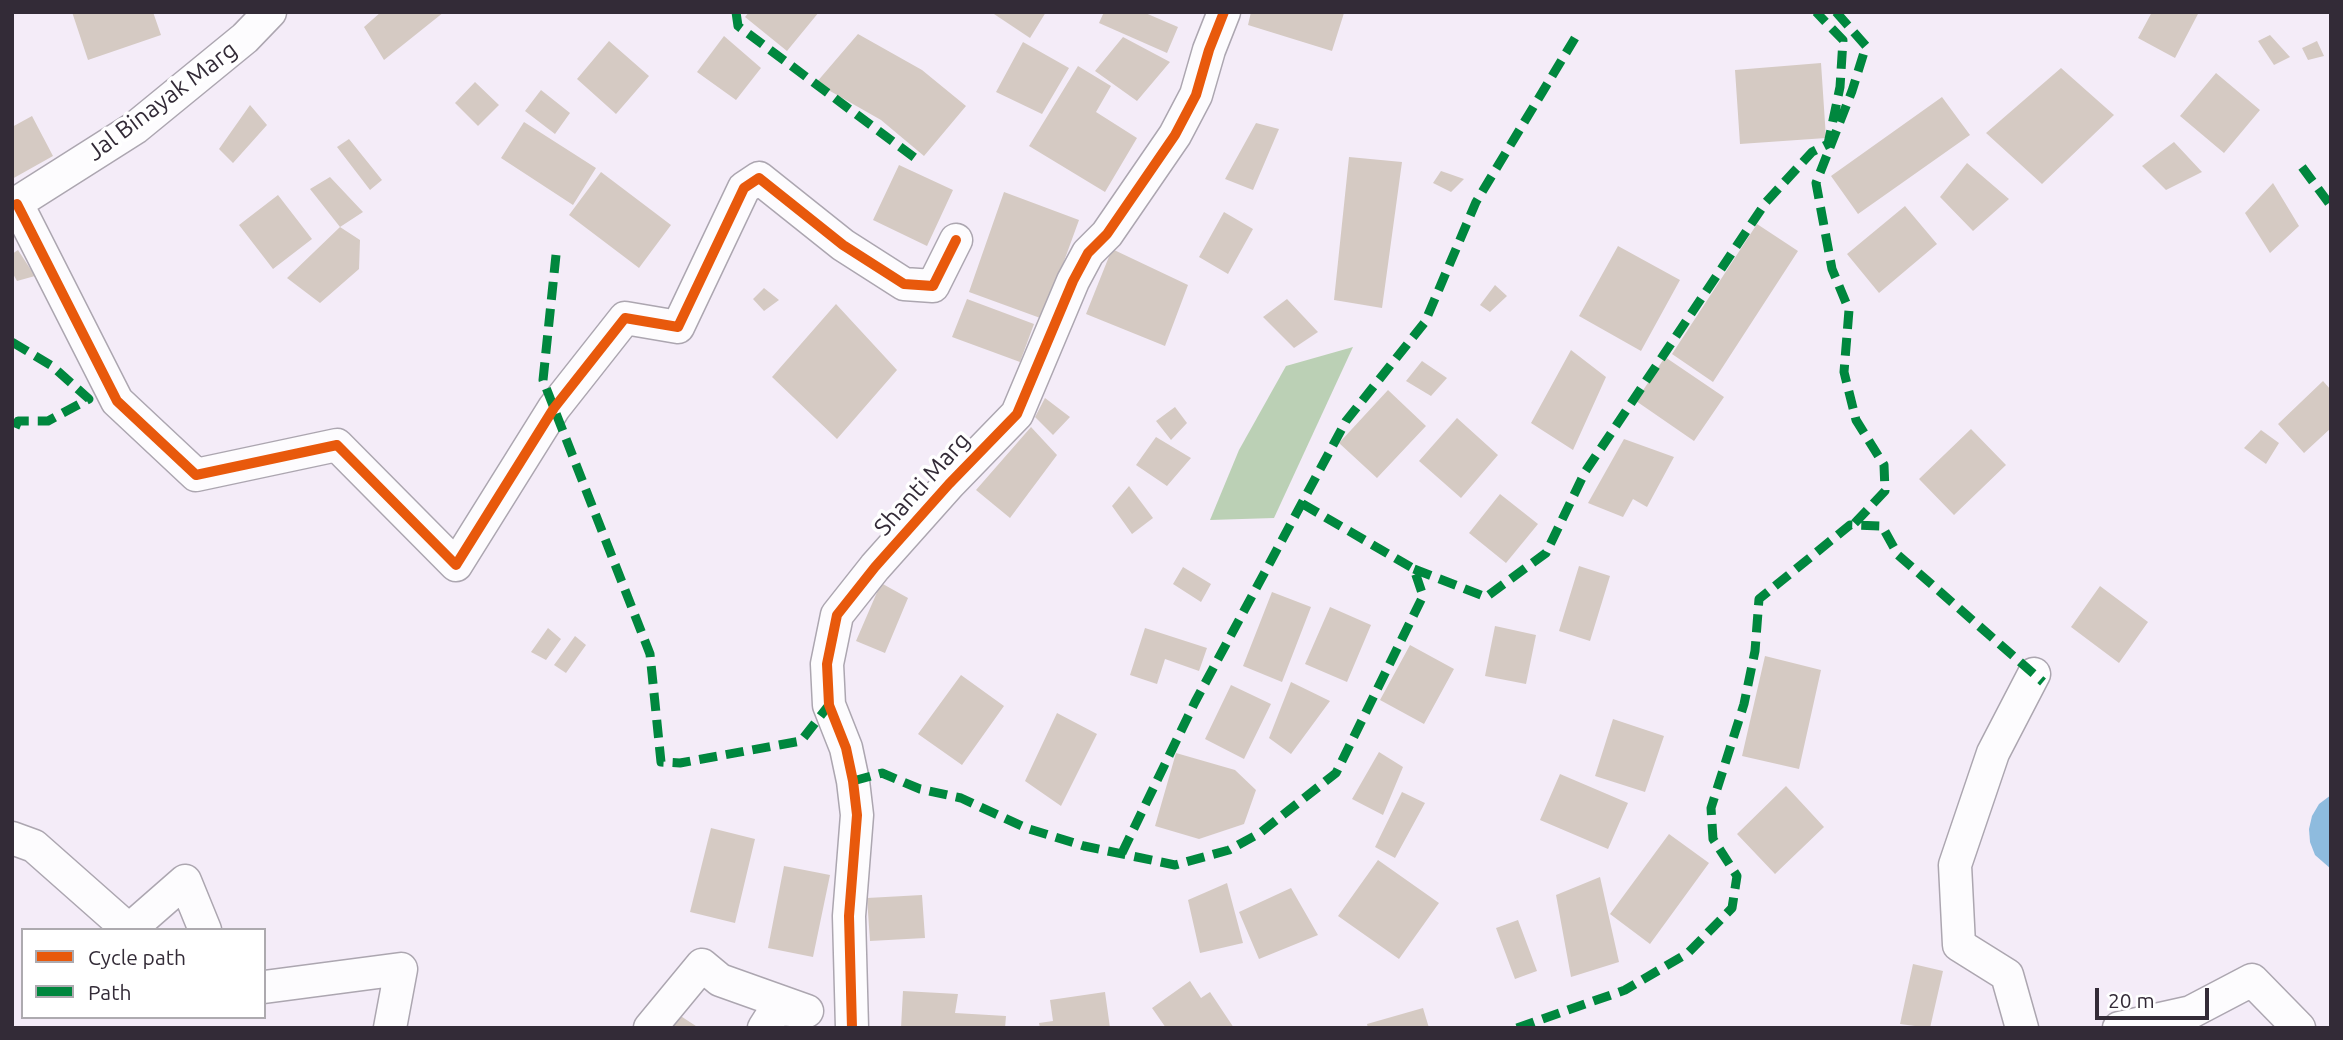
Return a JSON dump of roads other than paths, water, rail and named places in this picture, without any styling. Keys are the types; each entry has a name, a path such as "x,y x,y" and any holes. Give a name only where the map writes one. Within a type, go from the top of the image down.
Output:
{"street":[{"name":"Jal Binayak Marg","path":"15,205 135,128 245,38 270,12"},
{"name":"Shanti Marg","path":"852,1025 849,916 857,815 846,748 830,705 827,664 837,615 874,567 948,484 1017,414 1073,281 1088,253 1107,234 1175,135 1196,95 1224,12"},
{"path":"15,205 117,401 196,475 337,445 456,565 554,408 625,318 678,327 744,188 759,178 842,245 904,284 933,286 956,240"},
{"path":"2022,1028 2007,975 1959,945 1955,866 1993,753 2034,674"},
{"path":"12,838 34,846 127,928"},
{"path":"131,928 185,881 204,928"},
{"path":"650,1028 702,965 720,980 852,1025"},
{"path":"266,987 401,969 390,1028"},
{"path":"2119,1028 2191,1012 2252,980 2299,1028"},
{"path":"764,1028 776,1009 807,1011"}],"water":[{"path":"2331,795 2331,869 2315,855 2309,829 2319,804"}]}
